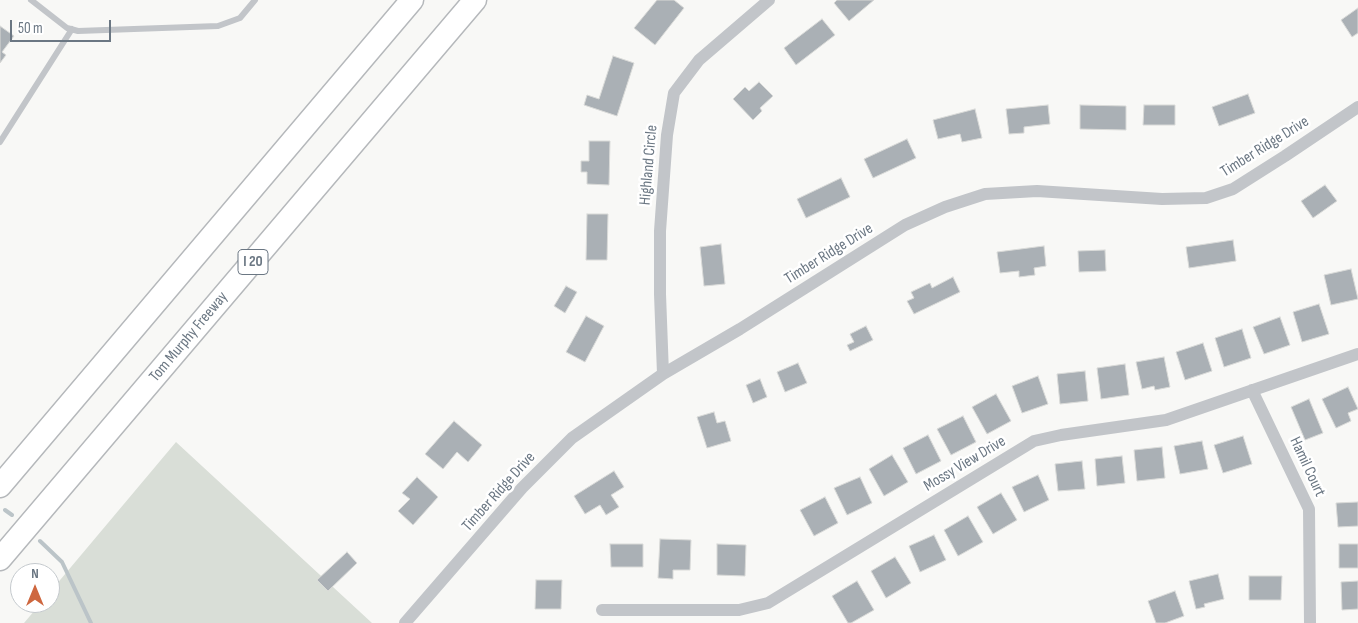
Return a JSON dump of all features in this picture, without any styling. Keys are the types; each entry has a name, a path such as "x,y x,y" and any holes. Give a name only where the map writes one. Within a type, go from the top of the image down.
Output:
{"highway":[{"path":"0,486 412,0"},
{"name":"Tom Murphy Freeway","path":"0,559 475,0"}],"street":[{"name":"Highland Circle","path":"663,374 660,232 667,135 674,93 699,60 769,0"},
{"name":"Timber Ridge Drive","path":"405,623 522,488 572,438 663,374 740,329 905,225 945,207 985,194 1037,191 1162,199 1206,198 1233,189 1358,107"},
{"name":"Mossy View Drive","path":"602,610 739,610 768,603 1034,441 1061,435 1166,420 1358,354"},
{"name":"Hamil Court","path":"1252,390 1309,509 1310,623"}],"lane":[{"path":"31,0 67,28 78,31 218,26 240,18 255,0"},
{"path":"0,142 72,29"}],"shaded area":[{"path":"176,442 372,623 24,623 32,613 60,613 60,580"}],"building":[{"path":"657,0 674,0 684,8 655,45 634,28"},
{"path":"837,0 874,0 849,21 834,3"},
{"path":"1358,8 1358,33 1352,37 1341,20"},
{"path":"822,19 835,35 796,65 784,48"},
{"path":"0,26 14,36 2,52 6,55 0,63"},
{"path":"613,56 634,63 617,116 584,105 587,95 599,99"},
{"path":"759,82 773,96 760,108 762,111 753,120 733,99 745,87 749,91"},
{"path":"1248,94 1255,113 1219,126 1212,107"},
{"path":"1048,105 1050,124 1024,127 1024,133 1009,134 1006,109"},
{"path":"1080,105 1126,106 1126,130 1080,129"},
{"path":"1144,105 1175,105 1175,125 1143,125"},
{"path":"975,109 982,138 962,142 960,134 938,139 933,120"},
{"path":"907,139 916,158 873,178 864,159"},
{"path":"589,141 610,141 609,185 587,184 587,172 581,172 581,161 589,161"},
{"path":"841,178 850,197 806,218 797,199"},
{"path":"1325,185 1337,201 1313,218 1301,201"},
{"path":"587,214 608,214 607,260 586,260"},
{"path":"1233,240 1236,261 1189,268 1186,247"},
{"path":"721,244 725,284 704,286 700,247"},
{"path":"1044,246 1046,266 1034,268 1035,275 1019,277 1019,271 1000,273 997,252"},
{"path":"1105,250 1106,271 1079,272 1078,251"},
{"path":"1351,269 1358,299 1331,305 1324,275"},
{"path":"953,277 960,292 914,314 907,301 914,298 911,292 930,283 932,288"},
{"path":"566,286 577,292 565,313 554,306"},
{"path":"1319,304 1329,334 1302,342 1293,312"},
{"path":"586,316 604,326 585,362 566,352"},
{"path":"1280,317 1290,345 1264,354 1253,327"},
{"path":"866,326 873,340 850,351 847,345 854,342 850,334"},
{"path":"1242,329 1251,358 1224,367 1215,338"},
{"path":"1203,343 1212,371 1185,380 1176,352"},
{"path":"1164,357 1170,387 1155,390 1154,386 1142,389 1136,362"},
{"path":"798,363 807,383 785,392 777,372"},
{"path":"1125,364 1129,395 1101,399 1097,368"},
{"path":"1085,371 1088,401 1060,404 1057,374"},
{"path":"1038,376 1048,404 1022,413 1012,386"},
{"path":"760,379 767,397 753,403 746,385"},
{"path":"1348,387 1358,409 1348,413 1351,421 1336,428 1322,399"},
{"path":"996,394 1011,421 987,434 972,407"},
{"path":"1309,399 1323,433 1305,440 1291,407"},
{"path":"714,412 717,423 725,421 731,441 707,448 697,417"},
{"path":"963,416 976,442 951,455 937,429"},
{"path":"454,421 482,445 468,462 457,452 443,469 425,454"},
{"path":"928,435 941,461 916,474 903,448"},
{"path":"1243,436 1252,464 1223,473 1214,445"},
{"path":"1202,441 1208,469 1180,474 1174,446"},
{"path":"1162,447 1165,478 1137,481 1134,450"},
{"path":"892,455 908,482 884,496 869,469"},
{"path":"1122,456 1125,483 1097,486 1095,459"},
{"path":"1082,461 1085,489 1058,491 1055,464"},
{"path":"614,471 624,487 611,495 619,507 606,515 600,505 585,514 574,496"},
{"path":"1038,475 1049,500 1024,512 1012,487"},
{"path":"417,477 438,497 413,525 398,511 410,499 402,493"},
{"path":"860,477 872,503 847,515 834,488"},
{"path":"1001,493 1017,520 993,534 977,507"},
{"path":"825,497 838,523 814,536 800,510"},
{"path":"1358,502 1358,526 1338,527 1336,503"},
{"path":"968,516 983,542 958,556 944,530"},
{"path":"934,535 946,560 920,572 909,546"},
{"path":"660,539 691,540 690,570 673,570 673,579 658,578"},
{"path":"610,544 643,544 643,567 611,567"},
{"path":"717,544 746,545 745,576 717,575"},
{"path":"1339,544 1358,544 1358,568 1339,568"},
{"path":"347,552 357,563 328,591 317,580"},
{"path":"895,557 911,583 886,598 871,571"},
{"path":"1218,574 1224,599 1204,604 1205,607 1196,609 1189,581"},
{"path":"1249,576 1282,576 1281,600 1249,600"},
{"path":"536,580 562,580 561,609 535,609"},
{"path":"857,581 874,610 848,623 832,596"},
{"path":"1358,581 1358,609 1342,610 1341,582"},
{"path":"1175,591 1184,616 1165,623 1156,623 1148,601"}],"waterway":[{"path":"5,510 12,515"},
{"path":"40,541 62,562 91,623"}]}
